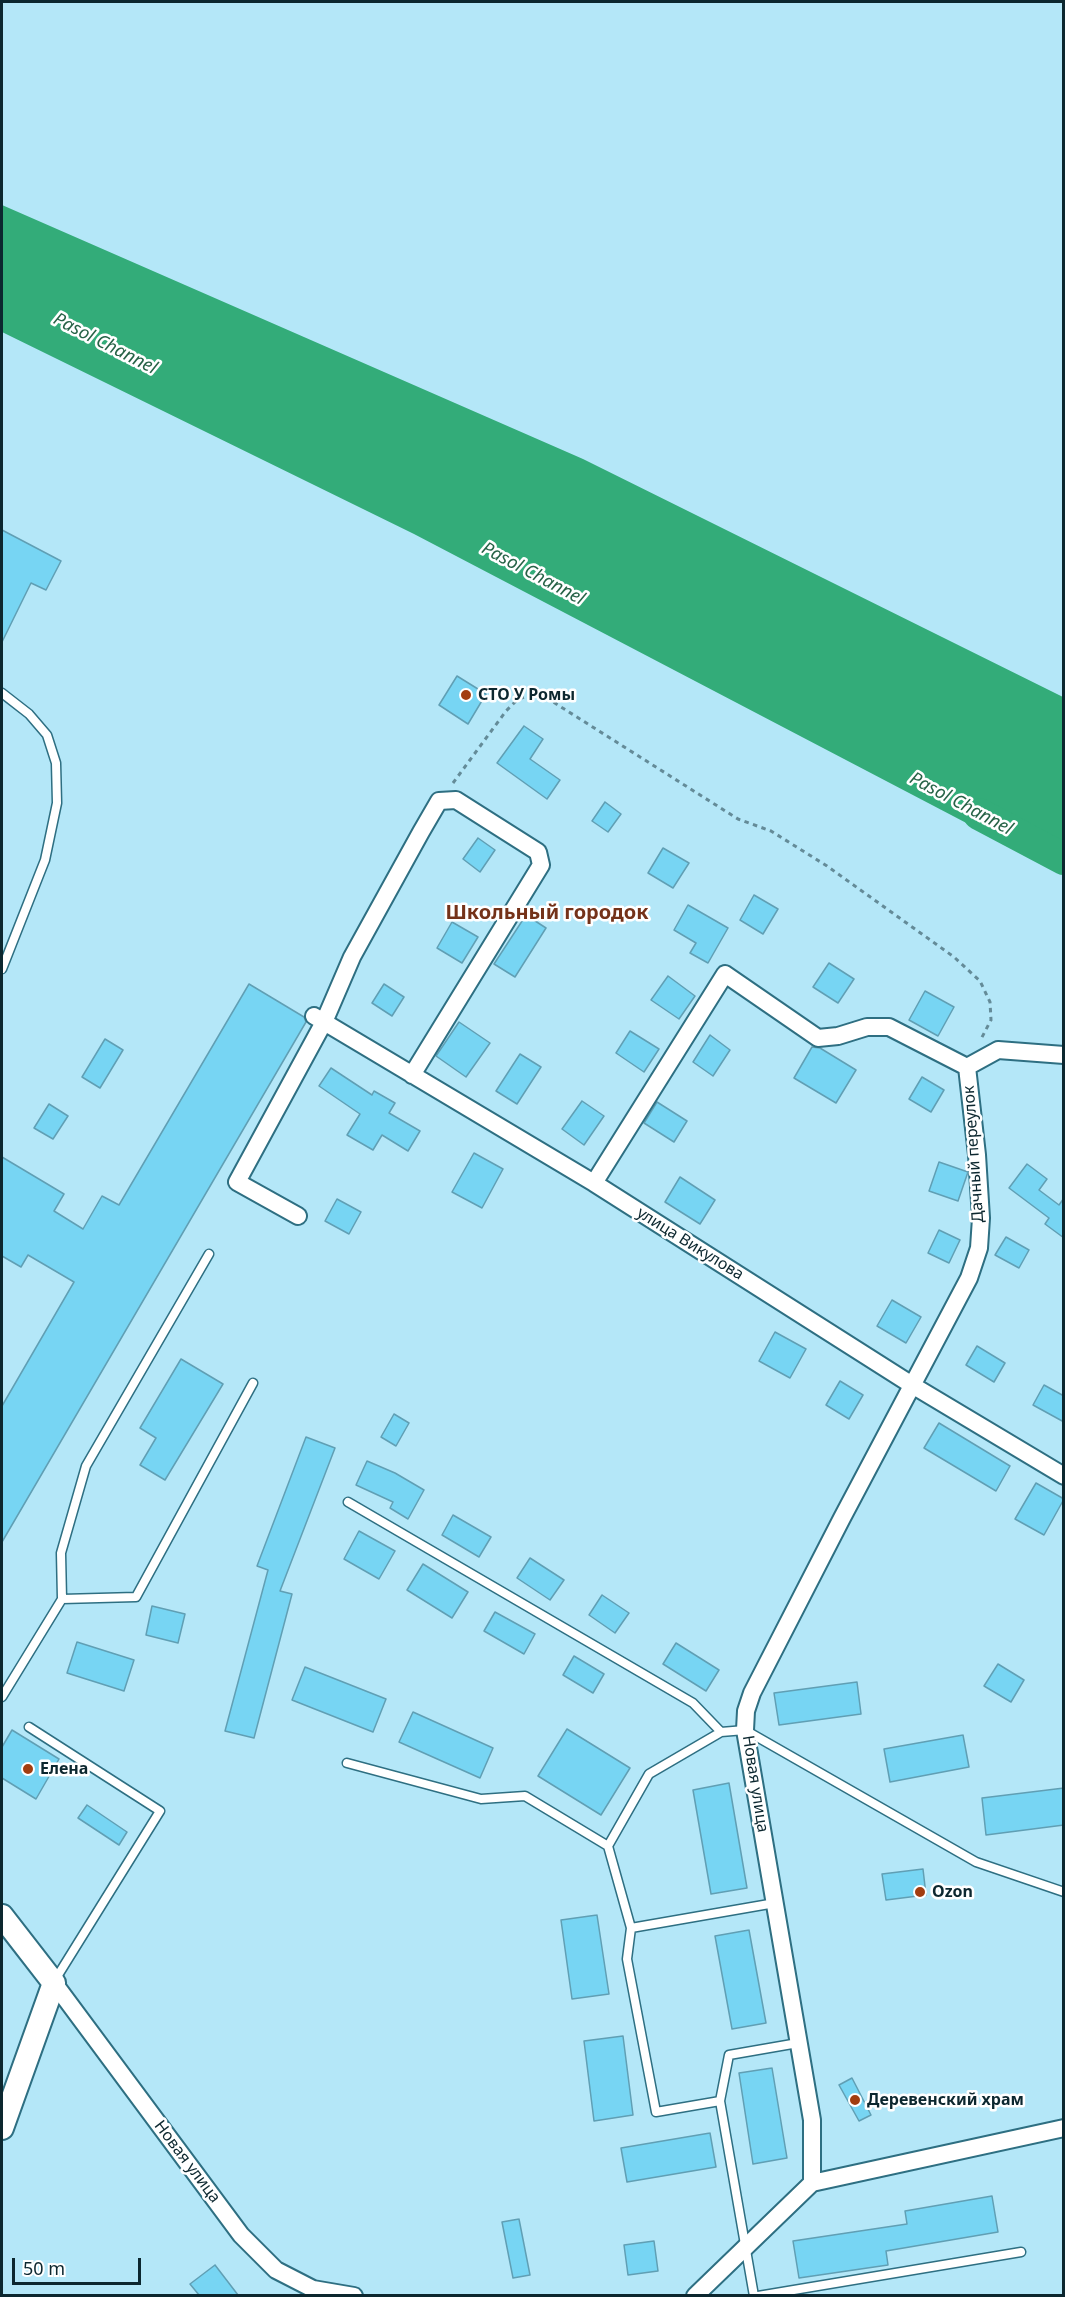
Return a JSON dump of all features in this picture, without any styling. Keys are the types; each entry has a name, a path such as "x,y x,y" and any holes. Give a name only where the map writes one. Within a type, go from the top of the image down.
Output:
{"street":[{"path":"298,1216 237,1182 319,1019 439,801 456,800 538,852 541,865 412,1075"},
{"name":"Дачный переулок","path":"594,1183 725,974 818,1038 838,1036 867,1027 889,1027 967,1067 977,1155 981,1218 979,1248 969,1278 912,1385"},
{"name":"улица Викулова","path":"319,1019 594,1183 912,1385 1064,1476"},
{"path":"967,1067 998,1050 1064,1054"},
{"name":"Новая улица","path":"812,2183 812,2120 745,1730 746,1711 752,1693 912,1385"},
{"path":"2,1916 54,1983 2,2128"},
{"name":"Новая улица","path":"54,1983 241,2235 276,2270 313,2289 354,2295"},
{"path":"695,2295 812,2183 1064,2128"}],"lane":[{"path":"2,693 29,714 47,735 56,763 57,803 45,861 2,969"},
{"path":"2,1697 62,1599 61,1553 86,1466 209,1254"},
{"path":"62,1599 136,1597 254,1383"},
{"path":"348,1502 693,1703 721,1732"},
{"path":"29,1727 160,1810 54,1983"},
{"path":"608,1846 649,1774 721,1732 745,1730 976,1862 1064,1892"},
{"path":"347,1763 481,1799 525,1796 608,1846 631,1928 627,1959 656,2112 720,2101"},
{"path":"631,1928 775,1903"},
{"path":"798,2043 729,2055 720,2101 744,2248 756,2295 1021,2252"}],"path":[{"path":"439,801 506,711 518,699 532,695 550,700 738,819 771,831 828,866 954,957 980,981 990,1002 991,1020 967,1067"}],"water":[{"path":"2,205 583,459 1063,697 1063,841 974,827 414,534 2,332"}],"building":[{"path":"2,530 61,561 46,590 31,583 2,642"},
{"path":"457,676 486,694 468,724 439,705"},
{"path":"524,726 543,739 530,759 560,780 547,799 497,763"},
{"path":"605,802 621,814 608,832 592,821"},
{"path":"478,838 495,850 480,872 463,859"},
{"path":"663,848 689,863 673,888 648,873"},
{"path":"754,895 778,909 763,934 740,920"},
{"path":"688,905 728,928 708,963 690,953 696,943 674,930"},
{"path":"526,915 546,928 515,977 494,964"},
{"path":"452,922 478,937 462,963 437,948"},
{"path":"829,963 854,979 838,1003 813,987"},
{"path":"668,976 695,996 679,1019 651,1000"},
{"path":"249,984 304,1017 306,1022 2,1542 2,1406 74,1282 28,1255 21,1267 2,1256 2,1157 64,1194 54,1211 83,1229 102,1196 119,1205"},
{"path":"384,984 404,997 392,1016 372,1003"},
{"path":"925,991 954,1007 938,1036 909,1020"},
{"path":"459,1022 490,1043 466,1077 436,1056"},
{"path":"630,1031 659,1049 644,1072 616,1053"},
{"path":"710,1035 730,1050 713,1076 693,1062"},
{"path":"105,1039 123,1050 100,1088 82,1077"},
{"path":"812,1047 820,1048 856,1070 836,1103 794,1078"},
{"path":"520,1054 541,1067 517,1104 496,1091"},
{"path":"331,1068 372,1095 374,1091 395,1103 389,1113 420,1131 408,1151 382,1135 373,1150 347,1135 360,1114 319,1086"},
{"path":"922,1077 944,1090 931,1112 909,1099"},
{"path":"582,1101 604,1116 584,1145 562,1129"},
{"path":"657,1102 687,1121 674,1142 644,1123"},
{"path":"49,1104 68,1116 53,1139 34,1128"},
{"path":"474,1153 503,1169 482,1208 452,1192"},
{"path":"939,1162 968,1172 958,1201 929,1191"},
{"path":"1027,1164 1047,1179 1039,1190 1059,1205 1064,1198 1064,1238 1045,1224 1049,1218 1009,1188"},
{"path":"680,1177 715,1200 700,1224 665,1202"},
{"path":"337,1199 361,1212 349,1234 325,1221"},
{"path":"939,1230 960,1240 949,1263 928,1253"},
{"path":"1006,1237 1029,1250 1019,1268 995,1255"},
{"path":"892,1300 921,1317 906,1343 877,1326"},
{"path":"775,1332 806,1349 790,1378 759,1361"},
{"path":"977,1346 1005,1363 994,1382 966,1365"},
{"path":"181,1359 223,1384 165,1480 140,1465 156,1438 140,1428"},
{"path":"840,1381 863,1395 849,1419 826,1405"},
{"path":"1044,1385 1064,1396 1064,1422 1033,1405"},
{"path":"394,1414 409,1423 396,1446 381,1437"},
{"path":"939,1423 1010,1466 996,1491 924,1448"},
{"path":"306,1437 335,1448 280,1591 292,1594 254,1738 225,1731 268,1570 257,1566"},
{"path":"367,1461 395,1473 424,1490 408,1519 390,1508 393,1502 356,1485"},
{"path":"1036,1483 1064,1499 1044,1535 1015,1519"},
{"path":"453,1515 491,1537 479,1557 442,1535"},
{"path":"359,1531 395,1551 379,1579 344,1559"},
{"path":"530,1558 564,1580 550,1600 517,1578"},
{"path":"423,1564 468,1592 452,1618 407,1590"},
{"path":"602,1595 629,1613 615,1633 589,1615"},
{"path":"152,1606 185,1614 178,1643 146,1635"},
{"path":"495,1612 535,1634 524,1654 484,1631"},
{"path":"77,1642 134,1660 124,1691 67,1673"},
{"path":"676,1643 719,1670 706,1691 663,1664"},
{"path":"574,1656 604,1674 593,1693 563,1675"},
{"path":"998,1664 1024,1680 1011,1702 984,1686"},
{"path":"305,1667 386,1699 373,1732 292,1700"},
{"path":"857,1682 861,1714 779,1725 774,1693"},
{"path":"413,1712 493,1748 480,1778 399,1742"},
{"path":"567,1729 630,1768 601,1815 538,1776"},
{"name":"Елена","path":"12,1730 59,1759 36,1799 2,1778 2,1747"},
{"path":"963,1735 969,1767 890,1782 884,1749"},
{"path":"729,1783 747,1888 711,1894 693,1790"},
{"path":"1064,1788 1064,1825 986,1835 982,1798"},
{"path":"87,1805 127,1832 119,1845 78,1818"},
{"path":"923,1869 926,1895 886,1900 882,1874"},
{"path":"597,1915 609,1994 572,1999 561,1920"},
{"path":"749,1930 766,2023 732,2029 715,1936"},
{"path":"623,2036 633,2115 594,2121 584,2041"},
{"path":"772,2068 787,2158 753,2164 739,2073"},
{"name":"Деревенский храм","path":"852,2078 871,2115 859,2121 839,2085"},
{"path":"710,2133 716,2167 627,2182 621,2148"},
{"path":"992,2196 998,2232 886,2251 888,2265 799,2278 793,2241 907,2224 905,2211"},
{"path":"519,2219 530,2275 513,2278 502,2222"},
{"path":"654,2241 658,2271 628,2275 624,2245"},
{"path":"215,2265 238,2295 199,2295 190,2284"}],"waterway":[{"name":"Pasol Channel","path":"979,814 1064,859"}],"place":[{"name":"СТО У Ромы","path":"466,695"},
{"name":"Елена","path":"28,1769"},
{"name":"Ozon","path":"920,1892"},
{"name":"Деревенский храм","path":"855,2100"}],"district":[{"name":"Школьный городок","path":"547,913"}]}
